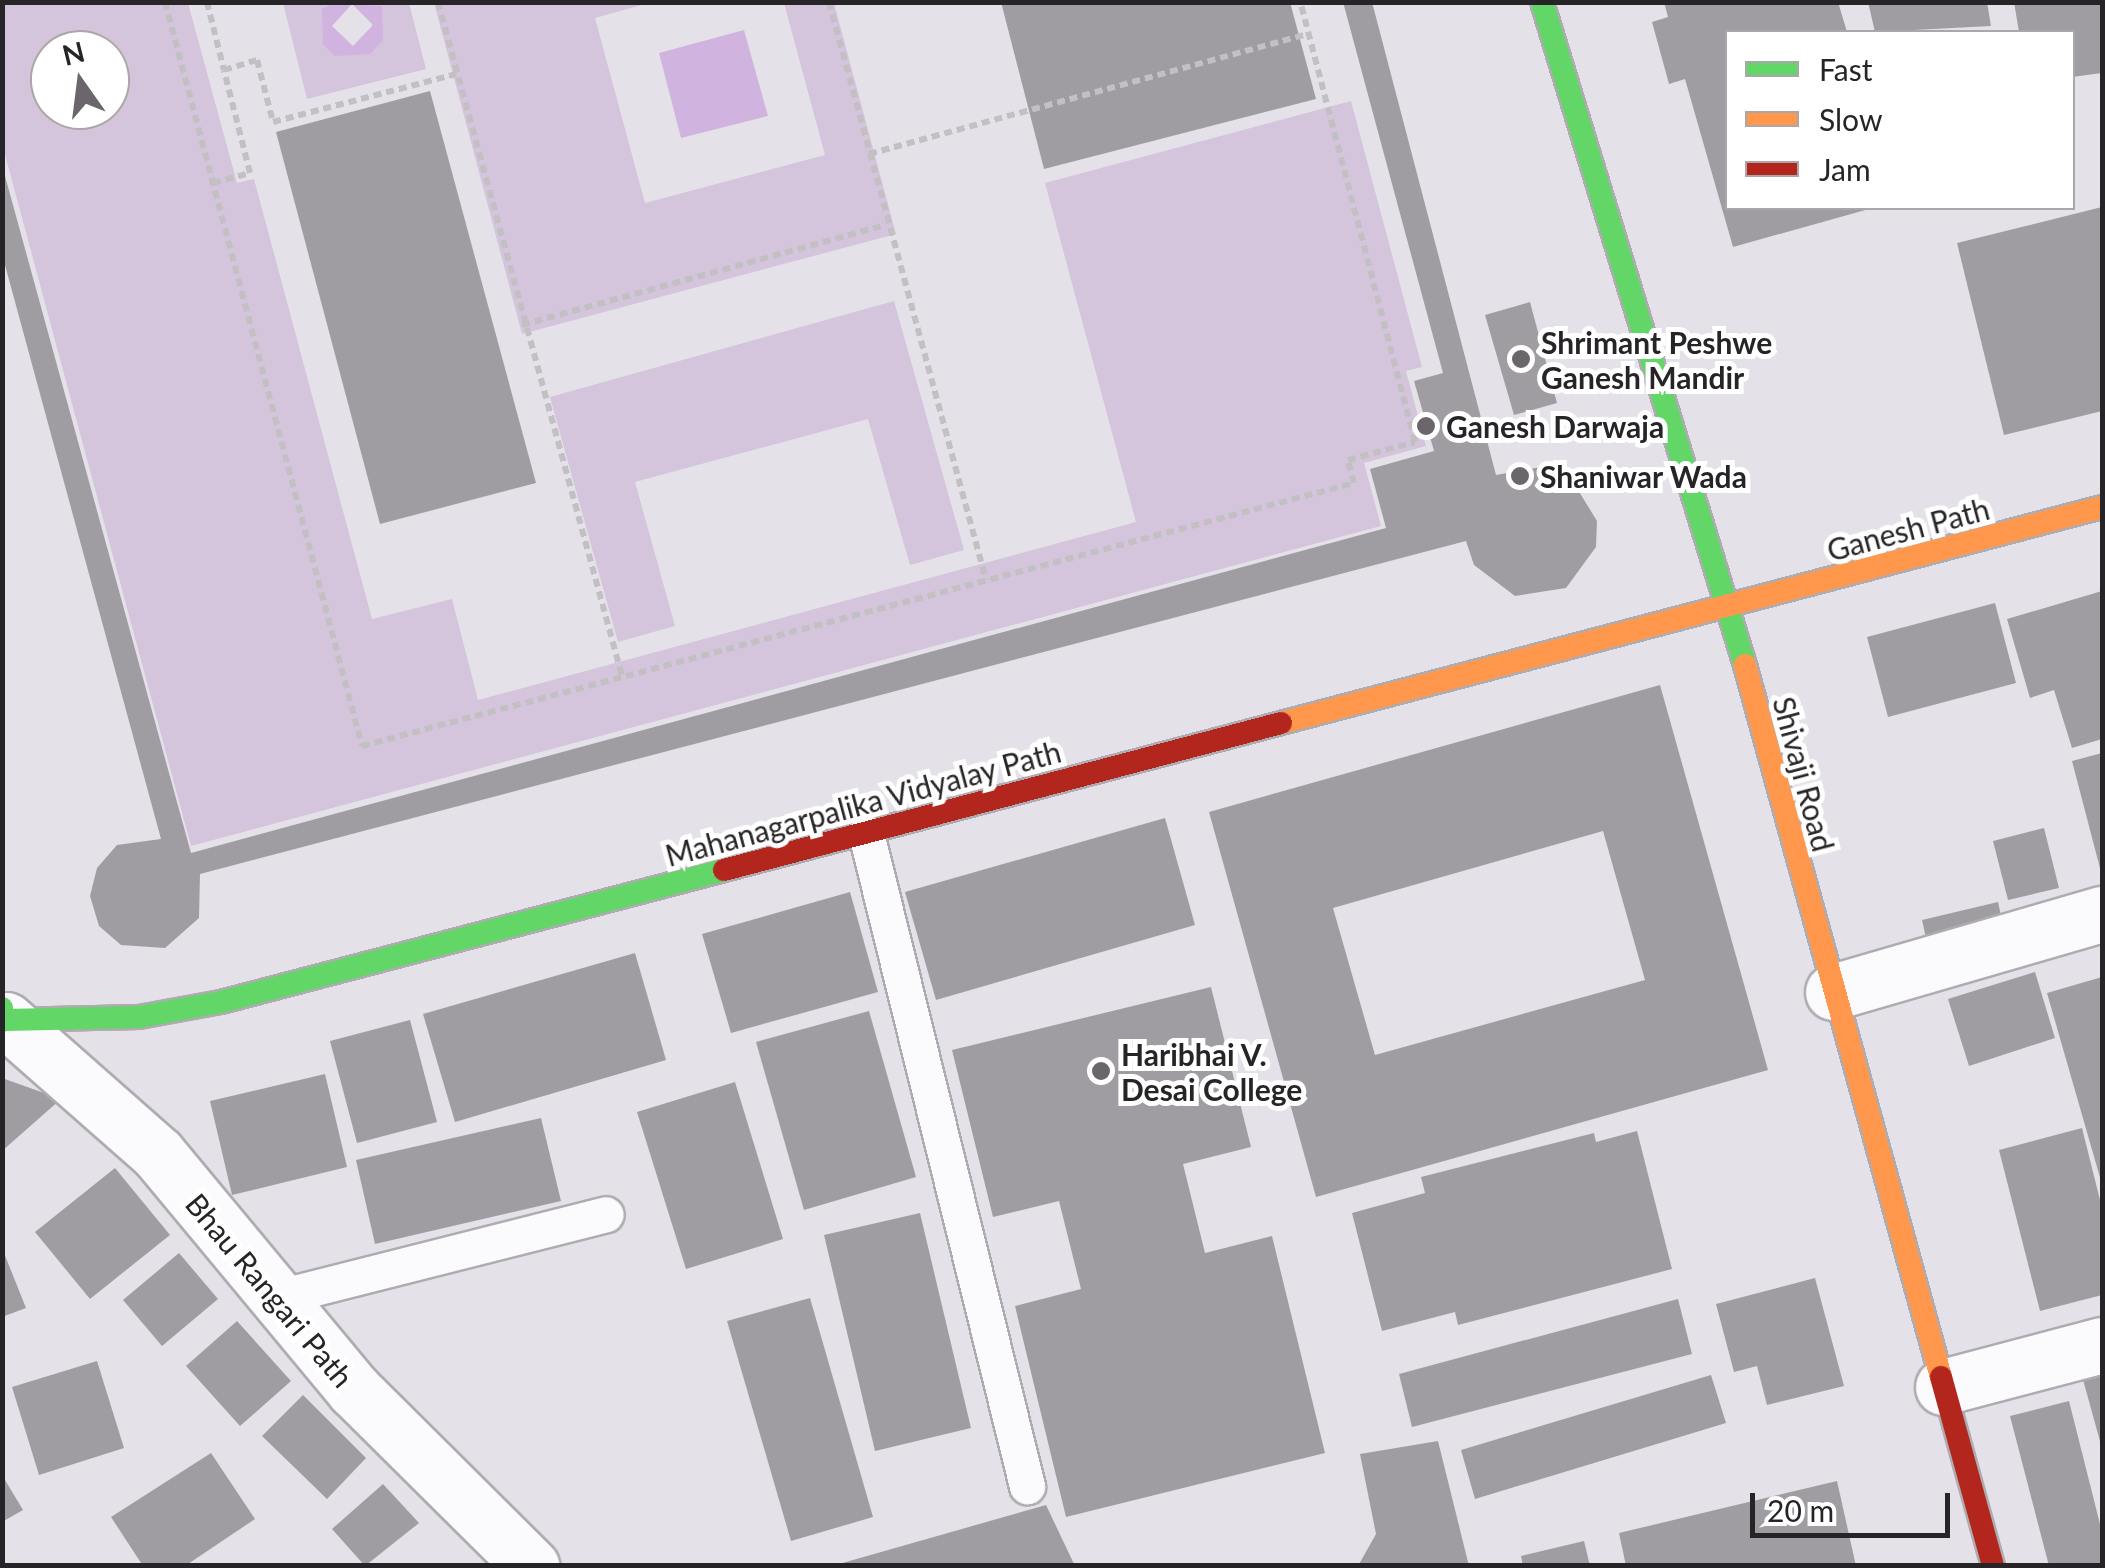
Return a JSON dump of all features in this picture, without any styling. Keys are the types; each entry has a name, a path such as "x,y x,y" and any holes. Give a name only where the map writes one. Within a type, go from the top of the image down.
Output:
{"main road":[{"name":"Shivaji Road","path":"1542,2 1730,609 1993,1566"},
{"name":"Ganesh Path","path":"1730,609 2102,508"},
{"name":"Mahanagarpalika Vidyalay Path","path":"4,1016 139,1017 221,1002 1730,609"}],"street":[{"path":"1833,992 2102,914"},
{"name":"Bhau Rangari Path","path":"4,1016 158,1154 354,1390 531,1566"},
{"path":"1943,1386 2102,1345"}],"lane":[{"path":"866,833 1027,1486"},
{"path":"276,1298 606,1214"}],"path":[{"path":"165,2 362,746 1354,482 1348,460 1415,442 1300,2"},
{"path":"207,2 250,173 213,182"},
{"path":"438,2 522,324 622,676"},
{"path":"829,2 886,225 986,580"},
{"path":"869,154 1308,34"},
{"path":"224,70 257,60 274,122 456,74"},
{"path":"522,324 886,225"}],"shaded area":[{"path":"2,3 188,3 237,183 254,179 372,619 452,599 478,700 1136,522 1045,183 1351,101 1422,367 1406,371 1426,446 1364,463 1381,526 191,846 3,147"},
{"path":"283,3 334,3 324,44 346,52 372,44 372,3 409,3 426,69 307,99"},
{"path":"334,3 352,4 382,6 383,40 370,54 335,56 323,44 322,9","holes":["352,4 373,25 353,46 332,26"]},
{"path":"434,3 649,3 595,18 645,203 825,155 784,3 834,3 896,234 522,334"},
{"path":"744,30 768,116 681,138 659,53"},
{"path":"894,301 964,550 910,565 868,419 635,482 675,626 618,642 550,397"}],"building":[{"path":"1001,2 1290,2 1316,99 1044,169"},
{"name":"Shaniwar Wada","path":"1343,2 1372,2 1496,475 1547,466 1570,477 1597,521 1596,547 1566,588 1515,596 1474,565 1466,541 200,874 199,918 165,948 121,945 99,926 90,896 97,868 117,845 161,839 2,254 2,165 191,853 1386,528 1370,469 1434,451 1414,381 1443,373"},
{"path":"1664,2 1838,2 1846,30 1725,30 1725,210 1865,210 1733,247 1685,79 1669,84 1652,22 1668,17"},
{"path":"1868,2 1987,2 1991,26 1914,30 1875,30"},
{"path":"2014,2 2102,2 2102,73 2075,77 2075,30 2019,30"},
{"path":"430,91 536,483 380,524 276,132"},
{"path":"2102,207 2102,411 2004,435 1957,243"},
{"name":"Shrimant Peshwe Ganesh Mandir","path":"1530,302 1557,403 1514,415 1485,315"},
{"path":"2102,591 2102,739 2072,748 2054,690 2030,698 2007,619"},
{"path":"1995,603 2016,683 1888,717 1867,637"},
{"path":"1660,685 1768,1070 1316,1197 1209,812","holes":["1603,831 1645,980 1375,1055 1333,908"]},
{"path":"2102,753 2102,872 2101,872 2072,761"},
{"path":"1165,818 1195,925 936,1000 905,892"},
{"path":"2044,828 2059,888 2008,900 1993,841"},
{"path":"850,892 878,992 731,1033 702,934"},
{"path":"1998,902 2005,934 1929,952 1922,920"},
{"path":"635,953 666,1060 455,1122 423,1014"},
{"path":"2035,972 2055,1038 1969,1066 1948,999"},
{"path":"2102,977 2102,1181 2101,1181 2047,993"},
{"path":"1211,987 1251,1147 1183,1164 1205,1253 1272,1236 1325,1453 1066,1517 1015,1306 1081,1289 1059,1201 993,1217 952,1050"},
{"path":"869,1011 916,1177 804,1210 756,1042"},
{"path":"410,1020 437,1122 357,1143 330,1041"},
{"path":"325,1074 347,1167 232,1195 210,1101"},
{"path":"2,1078 61,1099 2,1151"},
{"path":"735,1082 783,1239 686,1269 637,1112"},
{"path":"541,1118 561,1201 375,1244 356,1160"},
{"path":"2082,1128 2102,1208 2102,1295 2040,1311 1999,1150"},
{"path":"1637,1131 1672,1269 1458,1325 1455,1312 1382,1331 1352,1213 1425,1193 1421,1177 1594,1133 1596,1142"},
{"path":"115,1168 170,1235 90,1299 35,1232"},
{"path":"920,1213 971,1428 875,1451 824,1235"},
{"path":"2,1248 26,1308 2,1317"},
{"path":"179,1253 218,1299 162,1346 123,1300"},
{"path":"1815,1278 1844,1386 1767,1405 1757,1366 1734,1372 1716,1304"},
{"path":"810,1298 873,1517 791,1541 727,1321"},
{"path":"1678,1299 1692,1354 1412,1427 1399,1374"},
{"path":"237,1321 291,1381 240,1426 186,1366"},
{"path":"97,1361 124,1448 39,1475 12,1387"},
{"path":"2102,1370 2102,1445 2101,1445 2082,1376"},
{"path":"1711,1375 1726,1423 1475,1499 1461,1450"},
{"path":"303,1395 366,1458 327,1499 262,1436"},
{"path":"2069,1401 2102,1532 2102,1566 2049,1566 2010,1416"},
{"path":"1438,1441 1469,1566 1358,1566 1376,1534 1360,1454"},
{"path":"211,1453 255,1519 185,1566 143,1566 111,1517"},
{"path":"2,1475 23,1510 2,1522"},
{"path":"1837,1481 1856,1566 1626,1566 1619,1533"},
{"path":"383,1484 419,1523 365,1566 332,1529"},
{"path":"1046,1505 1075,1566 839,1566 839,1564"},
{"path":"1584,1541 1590,1566 1523,1566 1521,1556"}],"traffic: fast":[{"path":"1542,2 1745,665"},
{"path":"6,1020 139,1017 221,1002 724,870"},
{"path":"2,1008 2,1021"}],"traffic: slow":[{"path":"1281,723 2102,507"},
{"path":"1745,665 1941,1377"}],"traffic: jam":[{"path":"724,870 1281,723"},
{"path":"1941,1377 1993,1566"}],"place":[{"name":"Shrimant Peshwe Ganesh Mandir","path":"1521,359"},
{"name":"Ganesh Darwaja","path":"1426,426"},
{"name":"Shaniwar Wada","path":"1520,476"},
{"name":"Haribhai V. Desai College","path":"1101,1071"}]}
